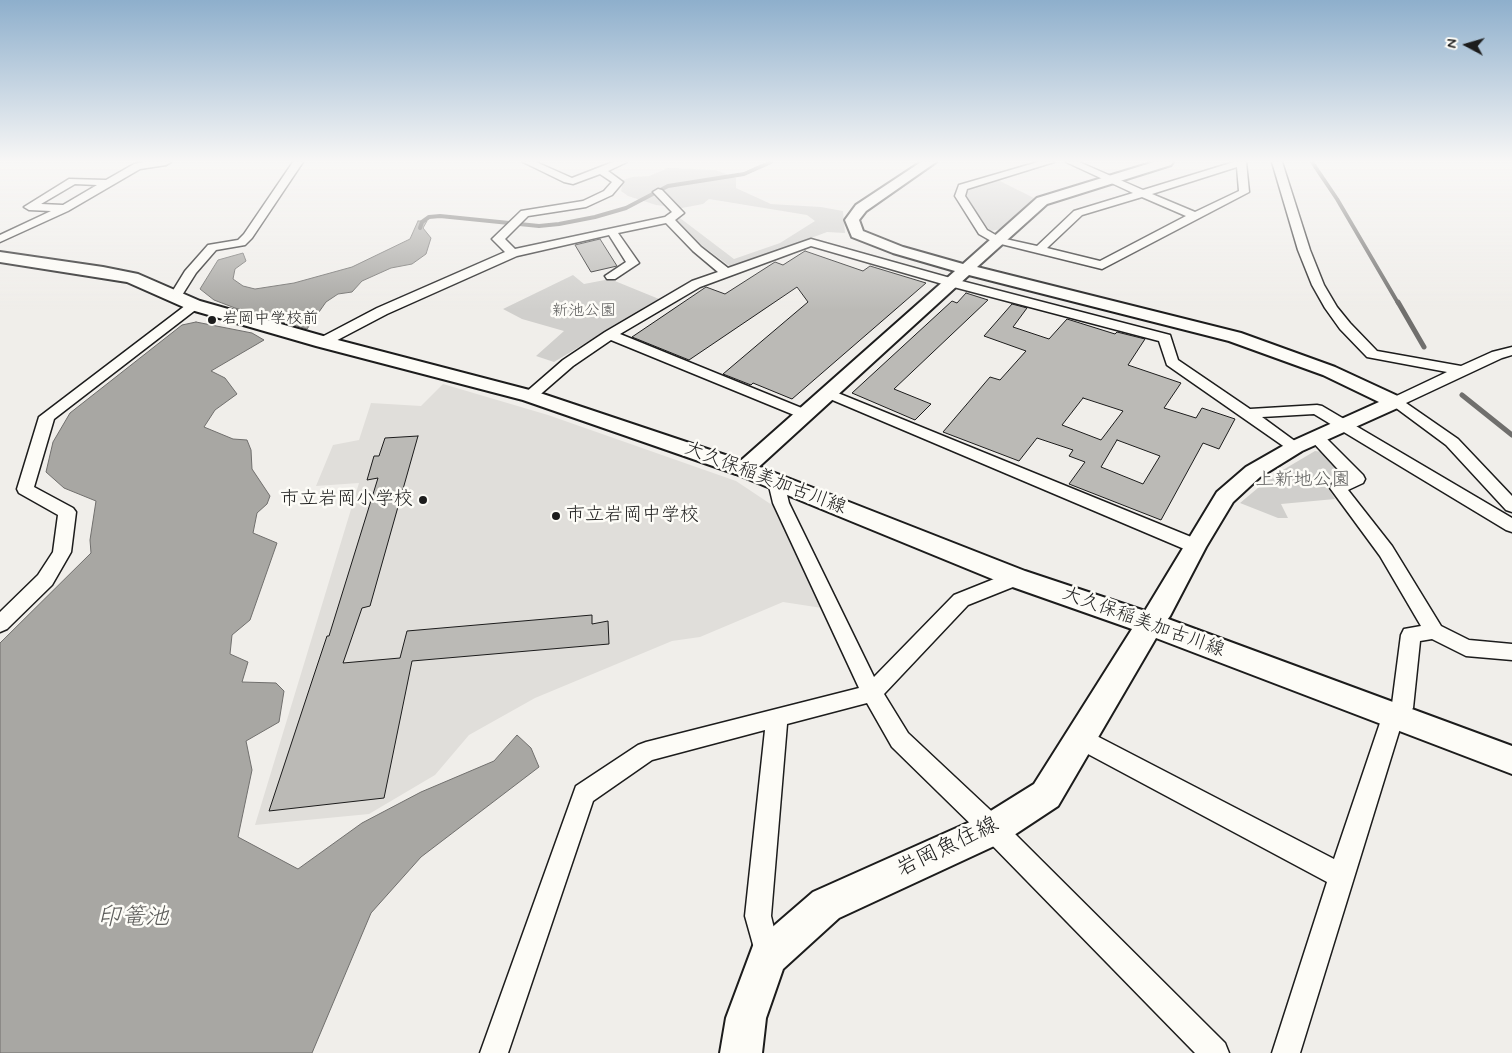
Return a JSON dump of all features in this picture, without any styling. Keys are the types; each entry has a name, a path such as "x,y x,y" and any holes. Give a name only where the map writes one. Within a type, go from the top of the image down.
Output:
{"main road":[{"name":"大久保稲美加古川線","path":"0,257 122,276 185,301 323,342 530,396 744,469 1016,578 1150,624 1393,717 1512,760"},
{"name":"岩岡魚住線","path":"741,1053 746,1018 768,958 826,905 993,829 1046,795 1150,624"}],"street":[{"path":"0,239 59,211"},
{"path":"0,624 45,580 62,552 67,512 24,489 46,417 185,301 190,271 212,246 241,243 265,211"},
{"path":"513,254 498,239 525,213 538,211"},
{"path":"323,342 382,311 513,254 668,219 679,213 677,211"},
{"path":"859,211 852,220 857,234 898,250 965,269 1235,337 1321,368 1395,402 1452,442 1512,506"},
{"path":"970,211 983,232 997,240 1102,265 1205,211"},
{"path":"744,469 1030,211"},
{"path":"1040,249 1078,214 1087,211"},
{"path":"1184,211 1195,216"},
{"path":"1292,211 1304,250 1318,285 1331,308 1345,326 1372,354 1462,371"},
{"path":"668,219 697,249 726,273"},
{"path":"611,276 633,263 612,232"},
{"path":"530,396 568,363 610,334 696,284 811,242 950,282 1165,338 1172,362 1295,447"},
{"path":"610,334 804,414"},
{"path":"1150,624 1225,497 1253,472 1295,447 1462,371 1512,351"},
{"path":"828,393 1195,546"},
{"path":"1247,414 1317,410 1512,526"},
{"path":"1317,438 1357,479 1338,488 1386,551 1434,631 1466,648 1512,652"},
{"path":"776,482 781,503 872,693 900,740 993,829 1215,1053"},
{"path":"494,1053 584,794 646,752 872,693 961,600 1016,578"},
{"path":"1286,1053 1340,876 1393,717 1402,708 1411,635 1434,631"},
{"path":"768,958 758,916 778,717"},
{"path":"1081,739 1340,876"}],"shaded area":[{"path":"443,384 548,415 736,481 775,507 822,608 783,602 700,637 672,641 535,698 469,735 435,775 369,814 255,825 359,483 316,486 333,445 359,440 371,403 421,406"}],"green space":[{"path":"783,211 843,211 845,233 827,232 732,268 688,235 676,223 675,218 680,218 734,259 780,243 815,221 807,215"},
{"path":"976,211 1020,211 1002,229 990,231"},
{"name":"新池公園","path":"573,275 584,284 610,279 659,299 554,362 536,356 564,331 522,319 503,309"},
{"name":"上新地公園","path":"1315,451 1323,452 1343,474 1325,483 1335,499 1281,504 1288,518 1278,518 1240,503 1271,477"}],"water":[{"path":"418,221 427,221 423,228 431,238 426,254 412,264 391,268 362,281 352,292 338,294 326,302 307,329 235,308 214,300 200,289 218,260 243,253 246,261 235,269 233,279 243,286 255,289 294,283 352,267 410,239"},
{"name":"印篭池","path":"196,322 252,333 264,340 211,371 225,378 237,394 215,410 204,427 233,439 247,440 251,450 252,469 270,496 267,504 257,513 253,533 277,543 250,620 232,635 230,654 248,662 242,682 276,683 284,691 279,722 246,741 252,770 238,837 298,869 362,823 421,792 494,761 517,735 531,748 539,767 421,857 371,913 312,1053 0,1053 0,643 91,553 90,540 96,501 64,488 46,472 53,442 70,413 182,325"}],"building":[{"path":"600,239 617,266 591,272 575,245"},
{"path":"805,251 863,271 870,266 926,283 792,399 753,383 751,385 723,374 808,302 797,287 689,360 632,337 706,287 725,294 775,262 783,265"},
{"path":"966,293 988,300 894,389 931,404 915,420 852,393 952,301 957,303"},
{"path":"1012,304 1027,308 1013,327 1049,339 1067,319 1115,334 1117,332 1145,339 1128,365 1181,383 1164,408 1196,418 1202,408 1235,419 1219,449 1203,443 1161,520 1069,484 1085,462 1069,456 1073,450 1037,438 1019,461 943,432 990,377 1000,380 1026,351 984,336","holes":["1083,398 1123,411 1101,440 1062,425","1117,440 1160,456 1143,484 1101,467"]},
{"path":"418,436 370,606 362,608 343,663 400,658 407,631 592,615 592,624 608,621 609,644 412,661 384,798 269,811 327,636 329,636 378,478 367,480 374,456 379,456 385,438"}],"waterway":[{"path":"420,228 422,222 429,217 440,216 539,226 595,217 615,211"},
{"path":"1344,211 1398,303"},
{"path":"1398,302 1424,347"},
{"path":"1462,395 1512,435"}],"place":[{"name":"岩岡中学校前","path":"212,320"},
{"name":"市立岩岡小学校","path":"423,500"},
{"name":"市立岩岡中学校","path":"556,516"}]}
